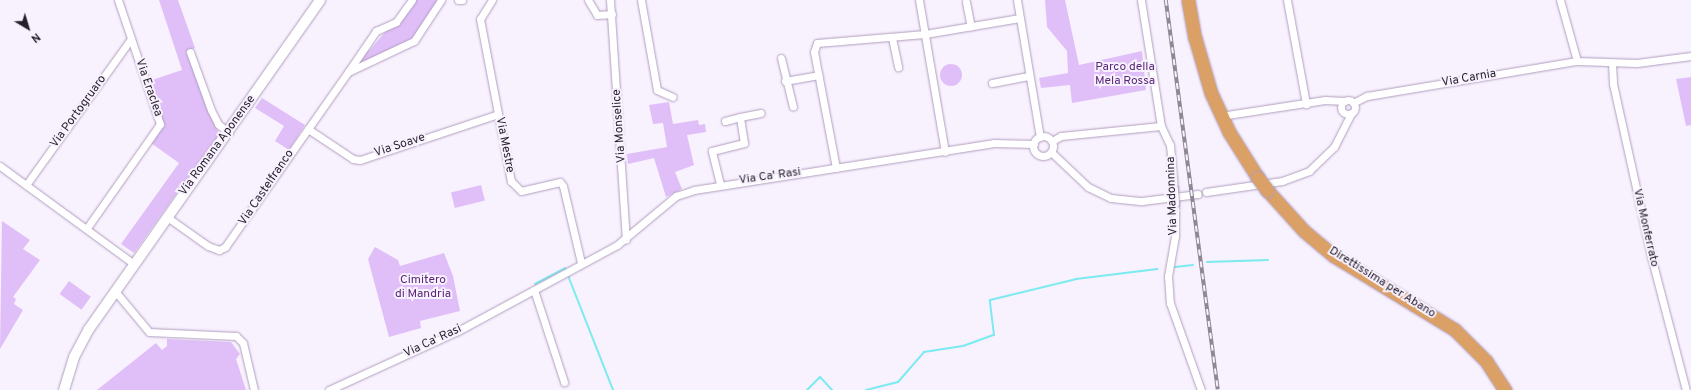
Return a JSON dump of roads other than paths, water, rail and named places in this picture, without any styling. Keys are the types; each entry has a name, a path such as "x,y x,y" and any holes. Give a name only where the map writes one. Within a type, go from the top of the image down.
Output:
{"highway":[{"name":"Direttissima per Abano","path":"1188,0 1211,93 1229,132 1267,190 1304,231 1334,256 1455,330 1486,362 1505,390"}],"street":[{"name":"Via Eraclea","path":"87,228 160,124 118,0"},
{"name":"Via Romana Aponense","path":"64,390 81,341 167,217 229,133 320,0"},
{"name":"Via Castelfranco","path":"167,217 208,246 220,250 225,247 376,31 396,22 412,0"},
{"path":"348,72 414,41 441,0"},
{"name":"Via Mestre","path":"492,0 480,19 511,182 521,191 560,182 563,186 581,263"},
{"path":"588,0 597,15 612,14"},
{"name":"Via Monselice","path":"610,0 626,239"},
{"path":"641,0 657,90 673,97"},
{"path":"919,0 945,152"},
{"path":"1016,0 1028,76 1040,137"},
{"name":"Via Madonnina","path":"1140,0 1161,126 1170,145 1175,203 1171,261 1168,276 1170,304 1201,390"},
{"path":"1287,0 1306,104"},
{"path":"1560,0 1577,61"},
{"path":"966,2 971,27"},
{"path":"836,168 814,48 820,41 892,38 971,27 1020,18"},
{"path":"892,38 898,67"},
{"name":"Via Portogruaro","path":"26,185 131,39"},
{"path":"190,52 211,110 218,124 229,133"},
{"name":"Via Carnia","path":"1348,107 1362,98 1577,61 1612,63 1691,56"},
{"path":"781,58 794,107"},
{"name":"Via Monferrato","path":"1612,63 1613,84 1651,256 1686,390"},
{"path":"786,81 818,75"},
{"path":"992,83 1028,76"},
{"path":"1206,192 1302,175 1334,147 1347,121 1348,107 1335,101 1227,115"},
{"path":"725,121 761,113"},
{"name":"Via Soave","path":"308,130 353,159 360,160 498,114"},
{"path":"720,184 712,151 744,143 740,117"},
{"path":"1040,137 1052,141 1061,136 1161,126"},
{"path":"1034,144 1040,137"},
{"name":"Via Ca' Rasi","path":"329,390 458,331 626,239 676,196 720,184 945,152 1006,141 1034,144 1039,155 1051,152 1088,187 1111,198 1142,200 1198,194"},
{"path":"1051,152 1052,141"},
{"path":"0,166 87,228 134,264"},
{"path":"534,290 564,382"},
{"path":"115,292 149,332 236,336 243,343 254,390"}],"waterway":[{"path":"1207,262 1268,260"},
{"path":"1175,267 1193,265"},
{"path":"535,284 565,268 613,390"},
{"path":"866,390 898,382 924,352 963,346 994,335 990,300 1076,279 1157,269"},
{"path":"807,390 820,377 832,390"}],"railway":[{"path":"1166,0 1218,390"}],"park label":[{"name":"Parco della Mela Rossa","path":"1125,75"},
{"name":"Cimitero di Mandria","path":"423,288"}]}
